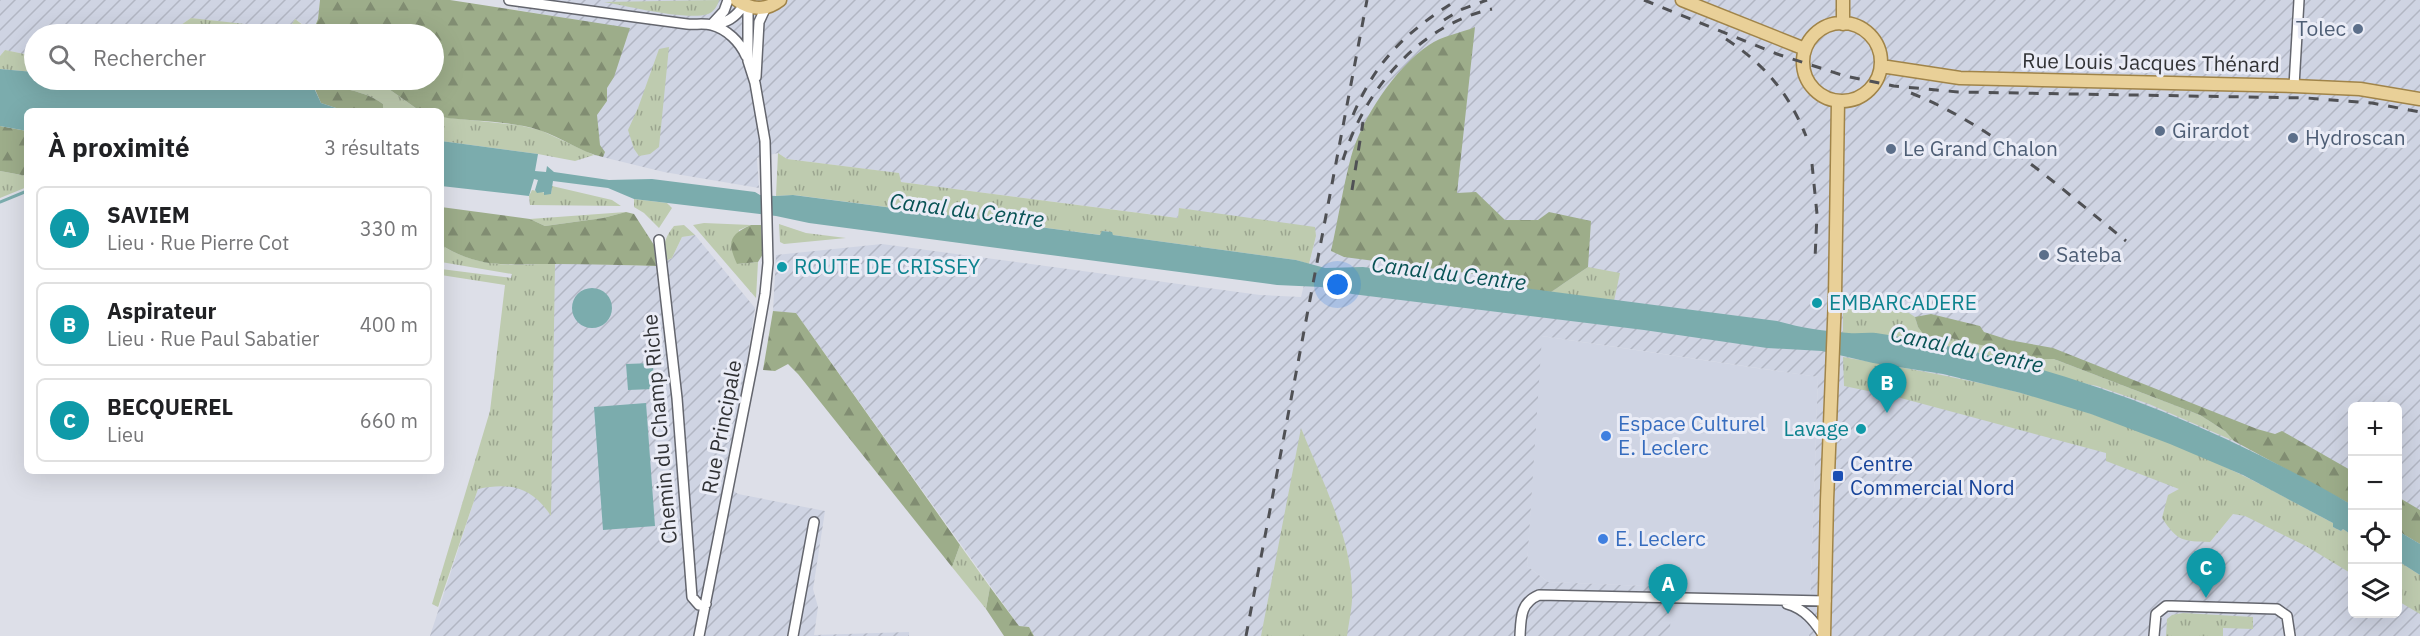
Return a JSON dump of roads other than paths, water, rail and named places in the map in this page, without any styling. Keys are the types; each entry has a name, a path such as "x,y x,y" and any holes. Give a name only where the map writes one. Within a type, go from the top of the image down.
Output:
{"main road":[{"path":"743,4 766,8 780,0"},
{"path":"1682,0 1805,49"},
{"path":"1843,24 1844,0"},
{"path":"1843,24 1861,29 1870,36 1880,55 1881,66 1875,83 1868,91 1849,101 1838,101 1817,92 1809,84 1804,74 1803,62 1805,49 1810,40 1825,28 1843,24"},
{"name":"Rue Louis Jacques Thénard","path":"1881,66 1976,79 2294,86 2360,89 2420,99"},
{"path":"1824,636 1835,311 1838,101"}],"street":[{"path":"509,0 687,24 711,25 728,21 737,15 743,4"},
{"path":"711,25 724,11 728,0"},
{"path":"2294,86 2299,0"},
{"path":"743,4 748,61"},
{"path":"755,83 759,22 766,8"},
{"path":"711,25 731,36 742,46 755,83"},
{"name":"Rue Principale","path":"699,636 758,334 768,263 765,141 755,83"},
{"name":"Chemin du Champ Riche","path":"659,240 678,398 692,597 699,604 706,604"},
{"path":"793,636 814,522"},
{"path":"1520,636 1523,608 1532,598 1539,596 1826,601"},
{"path":"1773,600 1797,607 1811,617 1824,636"},
{"path":"2154,636 2156,614 2166,606 2277,609 2287,616 2290,636"}],"waterway":[{"path":"0,202 24,192"}],"railway":[{"path":"1246,636 1367,0"},
{"path":"1353,115 1372,78 1395,48 1423,24 1457,0"},
{"path":"1444,20 1460,10 1487,0"},
{"path":"1644,0 1777,54 1845,76 1894,86 1958,92 2307,98 2372,103 2420,112"},
{"path":"1343,160 1352,134 1365,109 1398,64 1418,45 1441,30 1466,17 1492,9"},
{"path":"1726,39 1752,59 1774,81 1791,106 1806,136"},
{"path":"1911,93 1970,122 1997,140 2050,179 2126,241"},
{"path":"1352,190 1363,122"},
{"path":"1812,164 1817,214 1815,259"}],"place":[{"name":"Tolec","path":"2358,29"},
{"name":"Girardot","path":"2160,131"},
{"name":"Hydroscan","path":"2293,138"},
{"name":"Le Grand Chalon","path":"1891,149"},
{"name":"Sateba","path":"2044,255"},
{"name":"ROUTE DE CRISSEY","path":"782,267"},
{"name":"EMBARCADERE","path":"1817,303"},
{"name":"Aspirateur","path":"1887,413"},
{"name":"Lavage","path":"1861,429"},
{"name":"Espace Culturel E. Leclerc","path":"1606,436"},
{"name":"Centre Commercial Nord","path":"1838,476"},
{"name":"E. Leclerc","path":"1603,539"},
{"name":"BECQUEREL","path":"2206,598"},
{"name":"SAVIEM","path":"1668,614"}],"water label":[{"name":"Canal du Centre","path":"967,210"},
{"name":"Canal du Centre","path":"1449,273"},
{"name":"Canal du Centre","path":"1967,349"}]}
